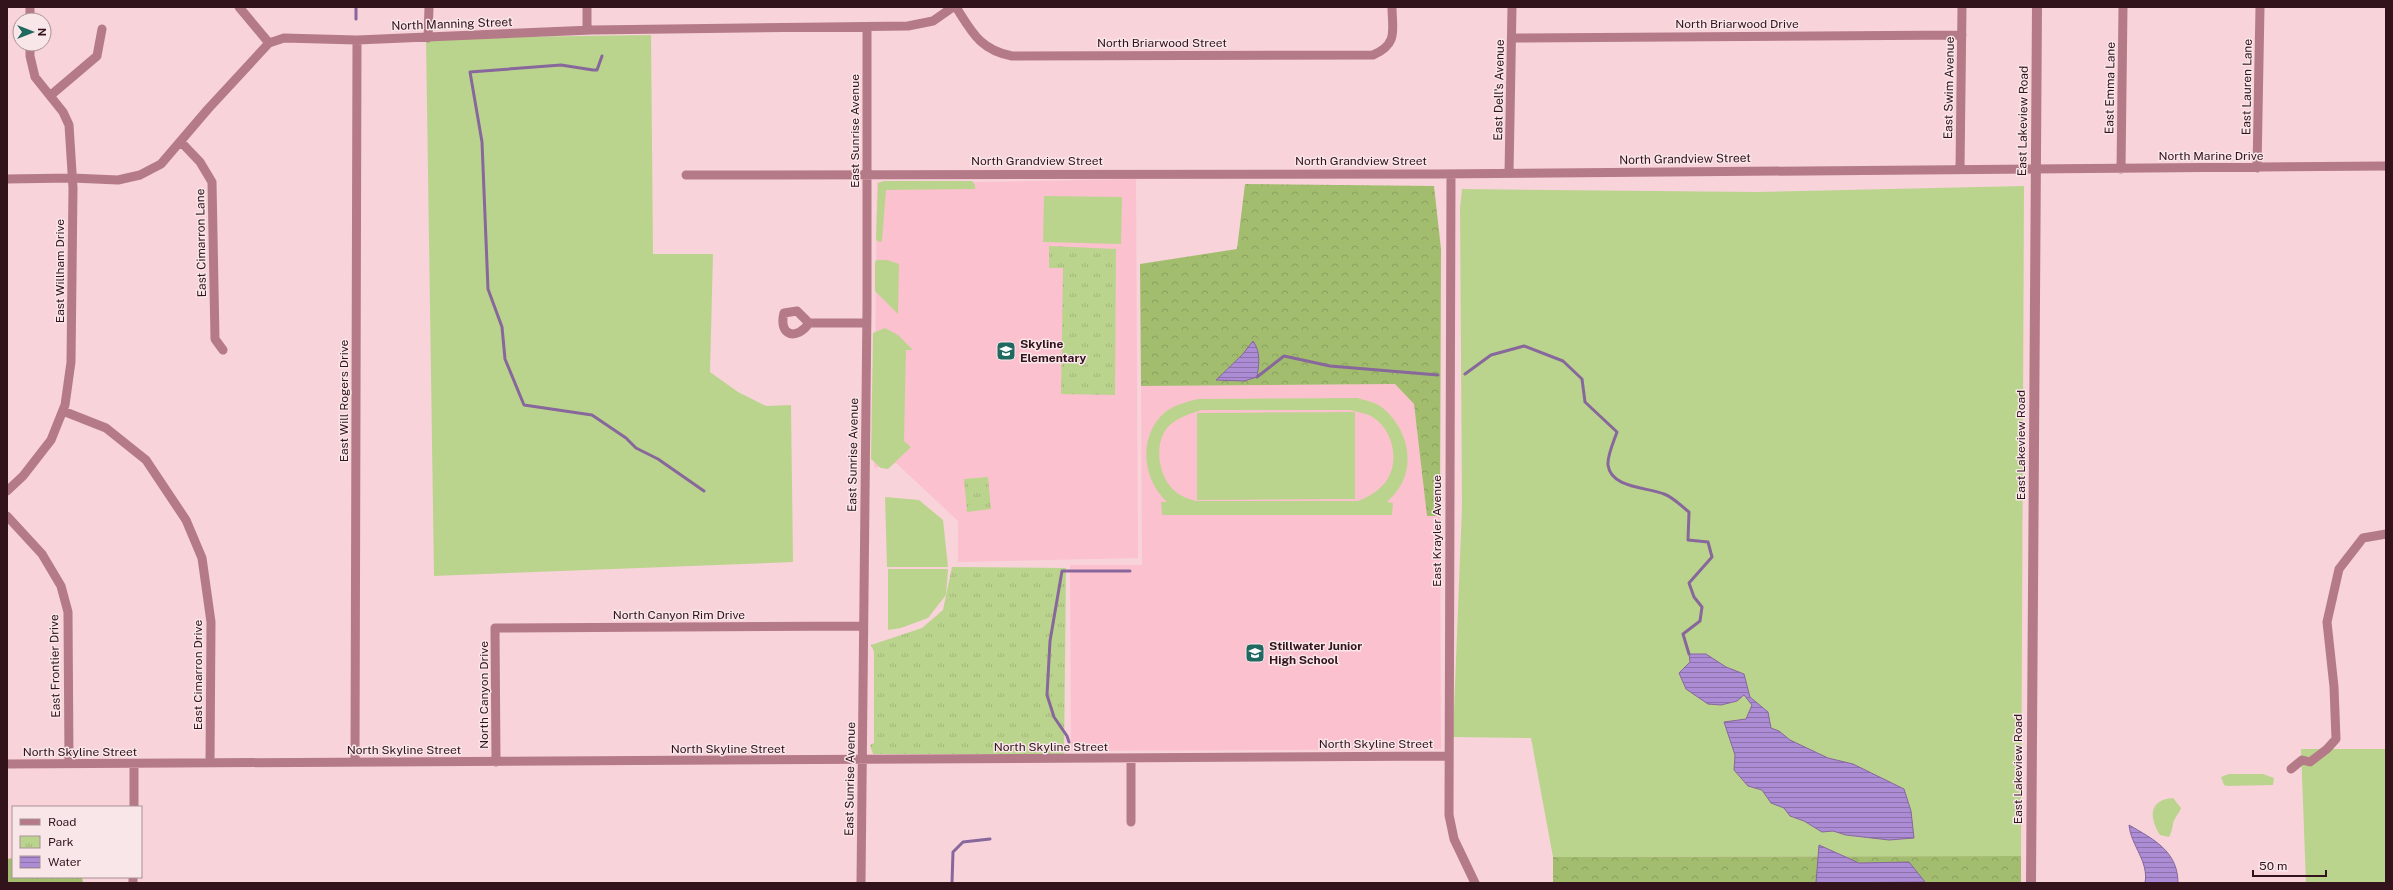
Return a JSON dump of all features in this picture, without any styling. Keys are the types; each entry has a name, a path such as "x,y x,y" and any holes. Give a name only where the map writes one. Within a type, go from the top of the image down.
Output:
{"street":[{"path":"7,179 72,178 118,180 140,175 161,164 208,109 269,43 239,7"},
{"path":"428,38 429,7"},
{"path":"587,7 587,30"},
{"name":"North Manning Street","path":"269,43 284,38 297,37 357,40 587,30 867,28 908,26 933,21 952,7"},
{"name":"North Briarwood Street","path":"956,7 980,42 996,53 1012,56 1373,55 1387,46 1393,38 1392,7"},
{"name":"East Dell's Avenue","path":"1510,173 1512,7"},
{"name":"East Swim Avenue","path":"1960,169 1962,7"},
{"name":"East Lakeview Road","path":"2031,883 2035,170 2038,7"},
{"name":"East Emma Lane","path":"2121,169 2123,7"},
{"name":"East Lauren Lane","path":"2257,168 2260,7"},
{"name":"East Sunrise Avenue","path":"861,883 867,323 867,28"},
{"path":"51,95 97,56 102,29"},
{"name":"North Briarwood Drive","path":"1512,38 1962,35"},
{"name":"East Will Rogers Drive","path":"355,761 357,40"},
{"name":"East Willham Drive","path":"7,491 23,476 51,440 63,411 71,362 72,178 69,125 63,112 51,95 35,77 30,52"},
{"name":"East Cimarron Lane","path":"181,142 200,162 212,182 214,339 223,350"},
{"name":"North Marine Drive","path":"2035,170 2386,166"},
{"name":"North Grandview Street","path":"686,175 1451,174 1960,169 2035,170"},
{"name":"East Krayler Avenue","path":"1451,174 1449,815 1454,839 1475,883"},
{"path":"809,323 867,323"},
{"name":"East Cimarron Drive","path":"63,411 106,428 146,460 186,520 202,558 212,622 210,763"},
{"name":"East Frontier Drive","path":"7,516 42,554 62,589 68,612 69,763"},
{"path":"2291,769 2302,760 2310,762 2327,749 2336,738 2334,688 2327,622 2339,569 2363,538 2386,534"},
{"name":"North Canyon Rim Drive","path":"496,628 863,626"},
{"name":"North Canyon Drive","path":"496,628 496,762"},
{"name":"North Skyline Street","path":"7,764 1448,756"},
{"path":"1131,758 1131,822"},
{"path":"134,764 134,806"}],"shaded area":[{"name":"Skyline Elementary","path":"1136,179 1138,558 958,562 958,521 896,463 874,468 877,182 983,182"},
{"name":"Stillwater Junior High School","path":"1395,384 1414,404 1427,516 1440,516 1441,749 1071,751 1070,565 1142,565 1141,386"}],"green space":[{"path":"651,35 653,254 713,254 710,372 738,392 766,406 791,405 793,562 434,576 426,38"},
{"path":"884,181 972,181 975,185 975,189 886,190 882,241 880,242 876,240 878,183"},
{"path":"1245,184 1434,186 1441,249 1440,516 1427,516 1414,404 1395,384 1141,386 1140,264 1237,249"},
{"path":"2024,186 2021,856 1553,857 1531,738 1453,737 1462,506 1460,208 1462,189 1757,192"},
{"path":"1044,196 1122,197 1121,244 1043,242"},
{"path":"1049,246 1116,249 1115,395 1061,394 1063,268 1049,268"},
{"path":"877,260 887,260 899,264 898,314 875,291 875,262"},
{"path":"885,328 898,335 913,350 906,350 904,441 911,447 888,469 881,468 871,459 873,333"},
{"path":"1357,398 1380,406 1396,423 1406,444 1407,466 1404,477 1398,490 1387,502 1393,503 1392,515 1162,515 1161,502 1167,502 1152,482 1146,458 1150,434 1156,423 1168,410 1198,399","holes":["1202,410 1350,410 1369,415 1379,422 1390,438 1393,457 1392,467 1384,484 1372,494 1358,501 1196,501 1183,497 1176,492 1165,479 1162,471 1159,453 1160,444 1167,428 1179,419"]},
{"path":"1355,412 1355,499 1197,500 1197,413"},
{"path":"988,477 991,509 967,512 964,479"},
{"path":"885,497 919,500 943,520 948,567 887,567"},
{"path":"952,567 1066,568 1064,754 873,754 870,745 874,743 874,652 871,645 922,628 943,610"},
{"path":"888,569 948,569 946,595 928,618 901,628 888,630"},
{"path":"2301,749 2386,749 2386,883 2306,883"},
{"path":"2229,774 2263,774 2274,778 2273,785 2227,786 2224,785 2221,777"},
{"path":"2173,798 2181,808 2169,837 2160,835 2154,823 2153,811 2159,802"},
{"path":"2021,856 2021,883 1553,883 1553,857"},
{"path":"12,858 12,878 82,878 83,883 7,883 7,859"}],"water":[{"path":"1253,341 1256,345 1259,363 1257,377 1244,381 1216,380 1242,355"},
{"path":"1689,654 1706,654 1726,667 1744,674 1750,697 1768,712 1771,728 1779,731 1790,740 1828,758 1853,764 1904,789 1911,811 1914,838 1889,840 1846,835 1833,831 1822,832 1804,821 1790,816 1784,808 1771,803 1762,790 1748,786 1734,770 1735,755 1724,722 1746,719 1752,705 1744,695 1737,701 1721,705 1708,704 1686,689 1679,673 1690,662"},
{"path":"2129,825 2147,835 2169,854 2174,862 2178,883 2145,883 2146,875 2142,861 2130,833"},
{"path":"1819,845 1859,863 1909,862 1925,882 1816,883"}],"waterway":[{"path":"356,7 356,19"},
{"path":"602,56 597,70 561,65 470,72 482,142 488,289 502,327 505,359 524,405 592,415 626,438 636,448 658,459 704,491"},
{"path":"1465,374 1491,355 1524,346 1563,361 1582,379 1585,402 1617,432 1611,448 1608,465 1615,478 1630,486 1667,495 1689,512 1688,540 1708,542 1712,557 1689,583 1694,597 1702,607 1700,621 1683,634 1689,654"},
{"path":"1257,377 1284,356 1330,366 1438,375"},
{"path":"1069,742 1067,736 1054,717 1047,695 1050,641 1062,571 1130,571"},
{"path":"952,883 953,852 963,842 990,839"}],"place":[{"name":"Skyline Elementary","path":"1006,351"},
{"name":"Stillwater Junior High School","path":"1255,653"}]}
